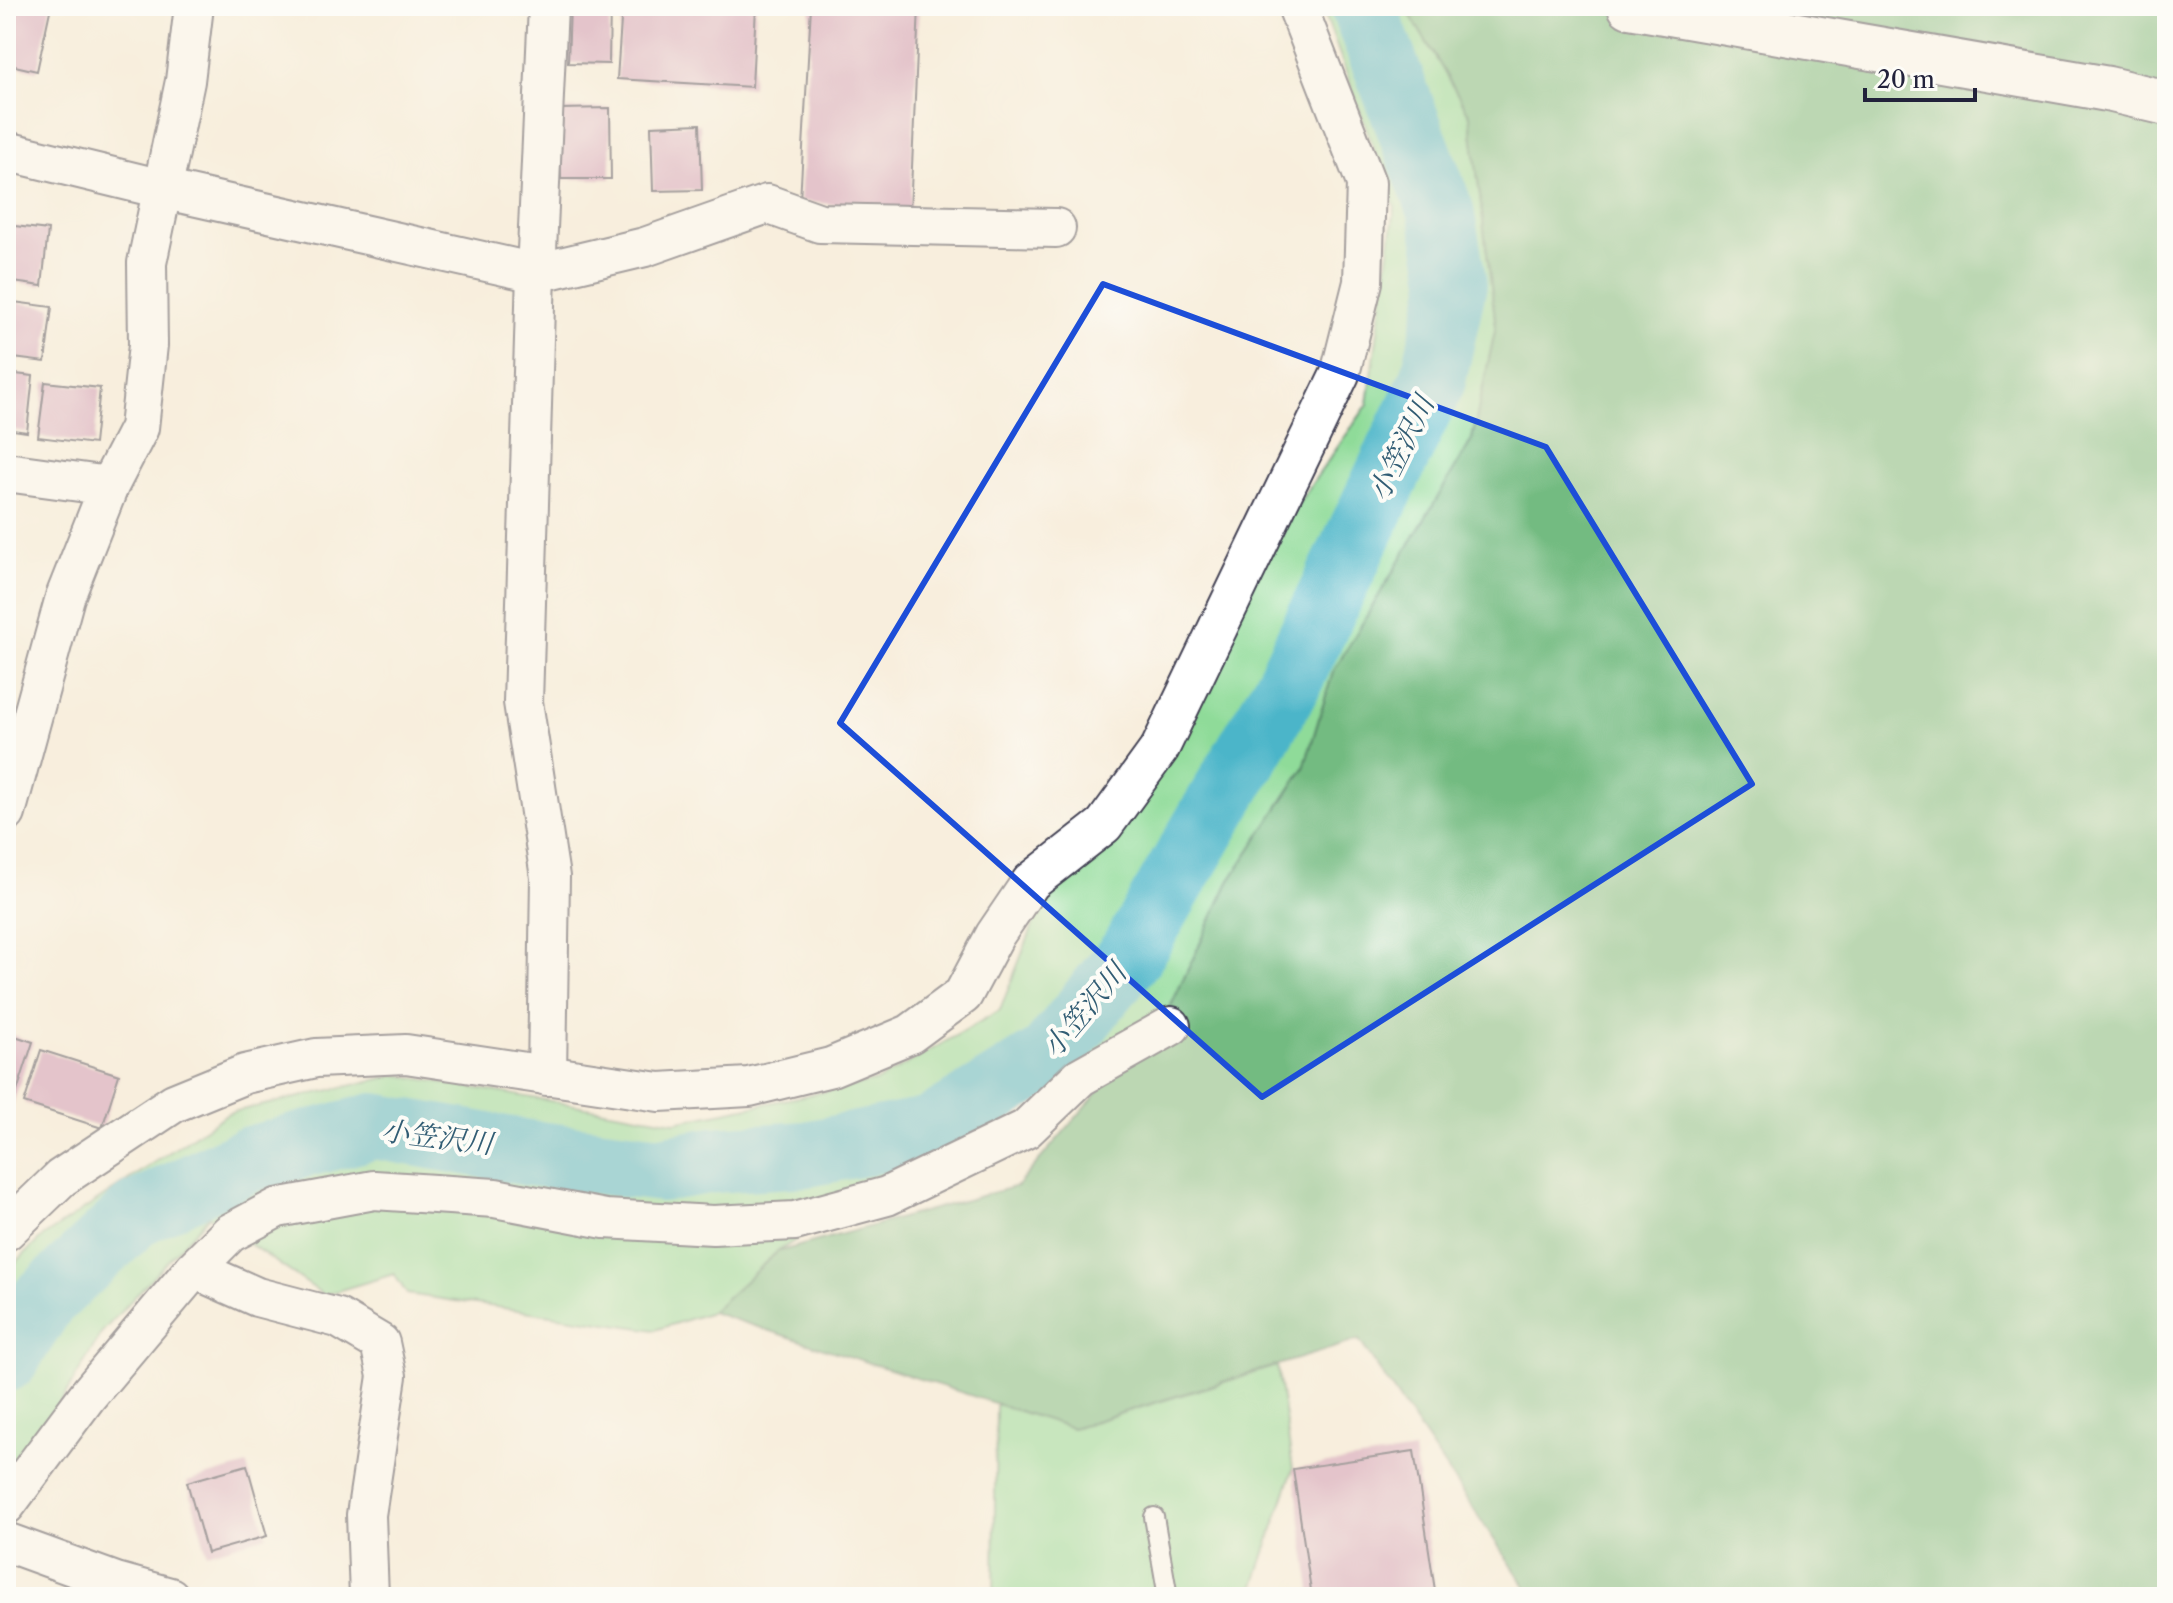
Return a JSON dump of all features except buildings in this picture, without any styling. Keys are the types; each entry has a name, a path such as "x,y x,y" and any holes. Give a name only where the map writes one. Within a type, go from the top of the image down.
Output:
{"main road":[{"path":"1630,6 2092,87 2167,103"}],"street":[{"path":"6,813 65,597 109,486 139,428 148,345 147,263 185,81 194,6"},
{"path":"547,1076 550,877 523,702 536,273 548,6"},
{"path":"6,1231 61,1178 174,1103 245,1074 316,1058 406,1054 659,1092 749,1087 831,1067 910,1034 963,995 995,935 1031,882 1104,825 1160,748 1340,374 1363,282 1366,183 1297,6"},
{"path":"6,151 536,273 645,247 767,204 820,223 1056,228"},
{"path":"6,472 109,486"},
{"path":"6,1505 88,1395 194,1269 230,1233 277,1208 374,1190 495,1198 605,1219 713,1225 795,1221 887,1196 1026,1129 1080,1077 1171,1026"},
{"path":"194,1269 257,1297 338,1318 380,1343 387,1376 366,1515 369,1597"},
{"path":"6,1542 116,1582 170,1597"}],"lane":[{"path":"1154,1517 1168,1597"}],"highlighted area":[{"path":"1103,284 1546,447 1752,784 1262,1097 840,723"}],"green space":[{"path":"1322,6 1405,6 1470,115 1496,326 1472,439 1304,768 1229,882 1169,1010 777,1252 711,1312 655,1330 407,1294 394,1274 324,1295 209,1216 102,1332 6,1497 6,1272 40,1239 228,1113 398,1075 675,1122 877,1081 1000,1010 1059,859 1137,780 1235,593 1368,404 1395,207"},
{"path":"1405,6 2167,6 2167,1597 1533,1597 1359,1340 1072,1428 711,1312 777,1252 1017,1186 1169,1010 1229,882 1304,768 1333,672 1472,440 1496,326 1470,115"},
{"path":"1277,1366 1293,1469 1250,1597 994,1597 996,1404 1073,1428"}],"waterway":[{"name":"小笠沢川","path":"6,1359 43,1301 136,1214 250,1159 374,1126 529,1153 661,1169 714,1160 807,1154 930,1130 1049,1057 1131,954 1288,684 1433,380 1454,284 1441,211 1363,6"}]}
